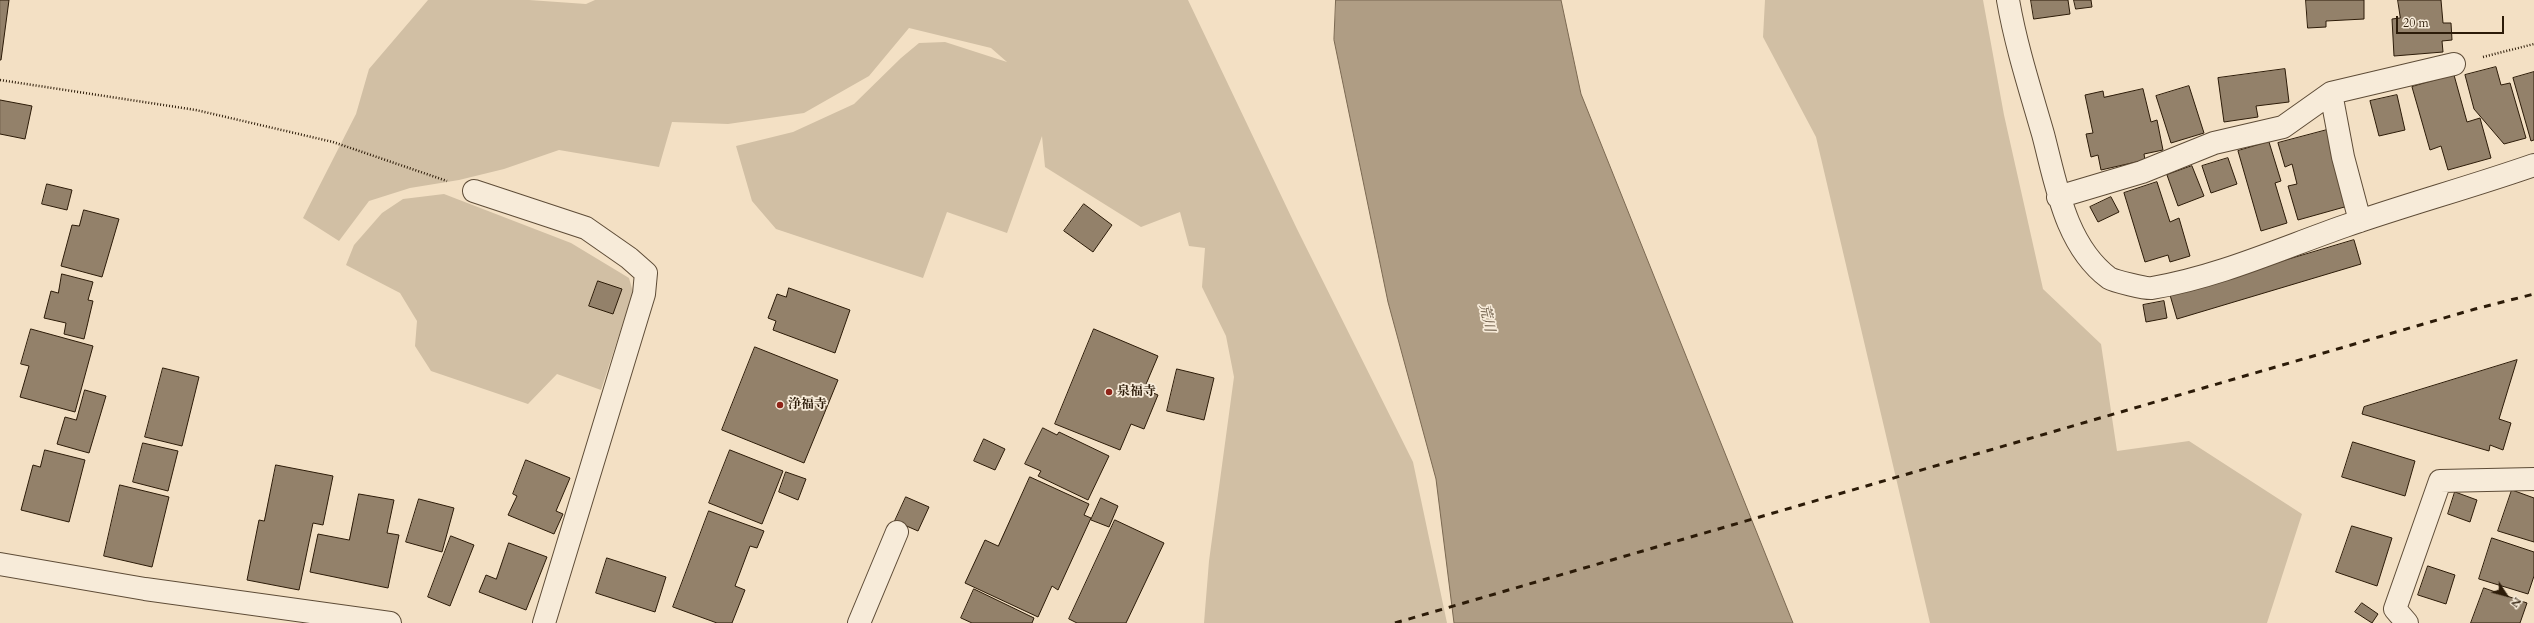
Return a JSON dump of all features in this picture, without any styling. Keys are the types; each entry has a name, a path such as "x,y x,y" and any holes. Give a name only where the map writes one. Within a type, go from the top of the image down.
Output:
{"street":[{"path":"2008,0 2015,39 2043,136 2058,197 2080,247 2110,279 2150,288 2202,277 2360,221 2464,189 2534,165"},
{"path":"2058,197 2142,172 2214,143 2283,127 2331,93 2454,64"},
{"path":"2331,93 2343,157 2360,221"},
{"path":"474,191 586,228 629,258 646,273 644,294 544,623"},
{"path":"2407,623 2395,609 2440,481 2534,479"},
{"path":"859,623 897,532"},
{"path":"0,564 145,589 390,623"}],"path":[{"path":"2454,64 2534,44"},
{"path":"0,80 196,110 333,142 474,191"}],"shaded area":[{"path":"428,0 529,0 586,4 595,0 1188,0 1297,229 1413,462 1447,623 1204,623 1209,561 1234,377 1226,336 1202,287 1205,248 1189,246 1180,212 1141,227 1045,167 1042,136 1007,233 947,212 923,278 776,229 752,201 736,146 793,132 854,104 901,58 919,43 945,42 1007,62 991,48 909,28 869,76 804,113 728,124 672,122 659,167 559,150 504,169 459,180 410,188 369,201 339,241 303,218 356,114 369,69"},
{"path":"1765,0 1983,0 2004,115 2043,289 2101,344 2117,451 2189,441 2302,514 2267,623 1930,623 1816,137 1763,37"},
{"path":"444,194 571,243 629,278 633,292 601,390 557,374 528,404 431,371 415,346 417,321 400,293 346,265 354,245 382,213 403,199"}],"water":[{"name":"荒川","path":"1336,0 1561,0 1581,94 1793,623 1454,623 1436,479 1388,302 1334,40"}],"building":[{"path":"0,0 9,0 1,60 0,60"},
{"path":"2031,0 2068,0 2070,14 2034,19"},
{"path":"2074,0 2091,0 2092,7 2076,9"},
{"path":"2306,0 2364,0 2364,19 2326,21 2326,27 2308,28"},
{"path":"2398,0 2441,0 2443,23 2451,23 2452,40 2442,41 2443,52 2394,56 2392,19 2400,18"},
{"path":"2496,67 2501,85 2510,83 2526,138 2504,144 2474,109 2465,75"},
{"path":"2285,69 2289,102 2256,106 2258,117 2224,122 2218,78"},
{"path":"2534,72 2534,140 2531,141 2513,78"},
{"path":"2454,75 2467,122 2480,118 2491,158 2448,170 2441,146 2430,150 2412,87"},
{"path":"2189,86 2204,133 2171,143 2156,96"},
{"path":"2143,89 2151,122 2157,120 2163,150 2144,154 2145,160 2101,170 2098,155 2091,157 2086,134 2093,133 2085,95 2103,91 2104,97"},
{"path":"2397,95 2405,130 2379,136 2370,101"},
{"path":"0,100 32,106 25,139 0,134"},
{"path":"2327,130 2348,206 2298,220 2288,186 2297,184 2292,164 2285,167 2278,143"},
{"path":"2269,142 2281,181 2275,183 2287,223 2261,231 2238,151"},
{"path":"2228,158 2237,184 2211,193 2202,166"},
{"path":"2192,166 2204,196 2178,206 2167,175"},
{"path":"2157,182 2170,222 2179,218 2190,256 2170,262 2168,255 2145,262 2124,193"},
{"path":"47,184 72,190 67,210 42,204"},
{"path":"2111,197 2119,212 2098,222 2090,207"},
{"path":"1084,204 1112,225 1093,252 1064,231"},
{"path":"84,210 119,219 102,277 61,266 72,225 79,226"},
{"path":"2354,240 2361,264 2177,319 2170,295"},
{"path":"62,274 93,282 88,300 93,301 84,339 64,334 66,323 44,318 51,291 58,293"},
{"path":"598,281 622,289 613,314 589,306"},
{"path":"789,288 850,310 835,353 773,330 776,321 768,318 777,294 786,297"},
{"path":"2164,301 2167,318 2146,322 2143,305"},
{"path":"31,329 93,346 75,412 20,397 29,366 21,364"},
{"name":"泉福寺","path":"1094,329 1158,356 1144,389 1158,395 1144,429 1131,424 1120,450 1055,424"},
{"name":"浄福寺","path":"755,347 838,380 804,463 722,430"},
{"path":"2517,360 2499,419 2511,423 2503,450 2490,445 2489,451 2362,414 2364,407"},
{"path":"163,368 199,377 182,446 145,437"},
{"path":"1177,369 1214,378 1204,420 1167,411"},
{"path":"85,390 106,396 89,453 57,444 65,417 76,420"},
{"path":"1043,428 1057,435 1059,432 1109,456 1088,500 1038,476 1041,471 1025,464"},
{"path":"984,439 1005,449 995,470 974,461"},
{"path":"2353,442 2415,461 2405,496 2342,477"},
{"path":"143,443 178,451 168,491 133,482"},
{"path":"45,450 85,460 69,522 21,510 33,465 40,467"},
{"path":"730,450 783,471 762,524 709,503"},
{"path":"526,460 570,478 556,511 563,514 554,534 508,515 517,496 513,494"},
{"path":"276,465 333,476 323,525 313,523 299,590 247,580 259,520 264,521"},
{"path":"786,472 806,479 798,500 779,492"},
{"path":"1030,477 1089,504 1084,515 1091,518 1058,590 1052,586 1038,617 965,583 985,540 998,546"},
{"path":"120,485 169,497 152,567 104,556"},
{"path":"2512,490 2534,498 2534,542 2498,531"},
{"path":"2455,492 2477,500 2470,522 2448,514"},
{"path":"359,494 394,500 387,533 399,535 388,588 310,572 318,534 349,540"},
{"path":"906,497 929,507 918,531 895,521"},
{"path":"1101,498 1118,506 1109,527 1091,520"},
{"path":"419,499 454,508 442,552 406,542"},
{"path":"709,511 764,531 757,548 750,546 735,586 745,590 732,623 717,623 673,607"},
{"path":"1115,520 1164,543 1126,623 1077,623 1069,619"},
{"path":"2352,526 2392,538 2377,586 2336,572"},
{"path":"451,536 474,545 450,606 428,597"},
{"path":"2492,538 2534,552 2534,576 2528,594 2479,579"},
{"path":"509,543 547,557 526,610 479,592 486,575 496,579"},
{"path":"607,558 666,577 655,612 596,593"},
{"path":"2428,566 2455,575 2446,604 2418,595"},
{"path":"2484,588 2527,603 2520,623 2471,623"},
{"path":"974,589 1034,618 1032,623 972,623 961,618"},
{"path":"2362,603 2378,614 2372,623 2355,612"}],"railway":[{"path":"1395,623 2475,309 2534,294"}],"place":[{"name":"泉福寺","path":"1109,392"},
{"name":"浄福寺","path":"780,405"}]}
